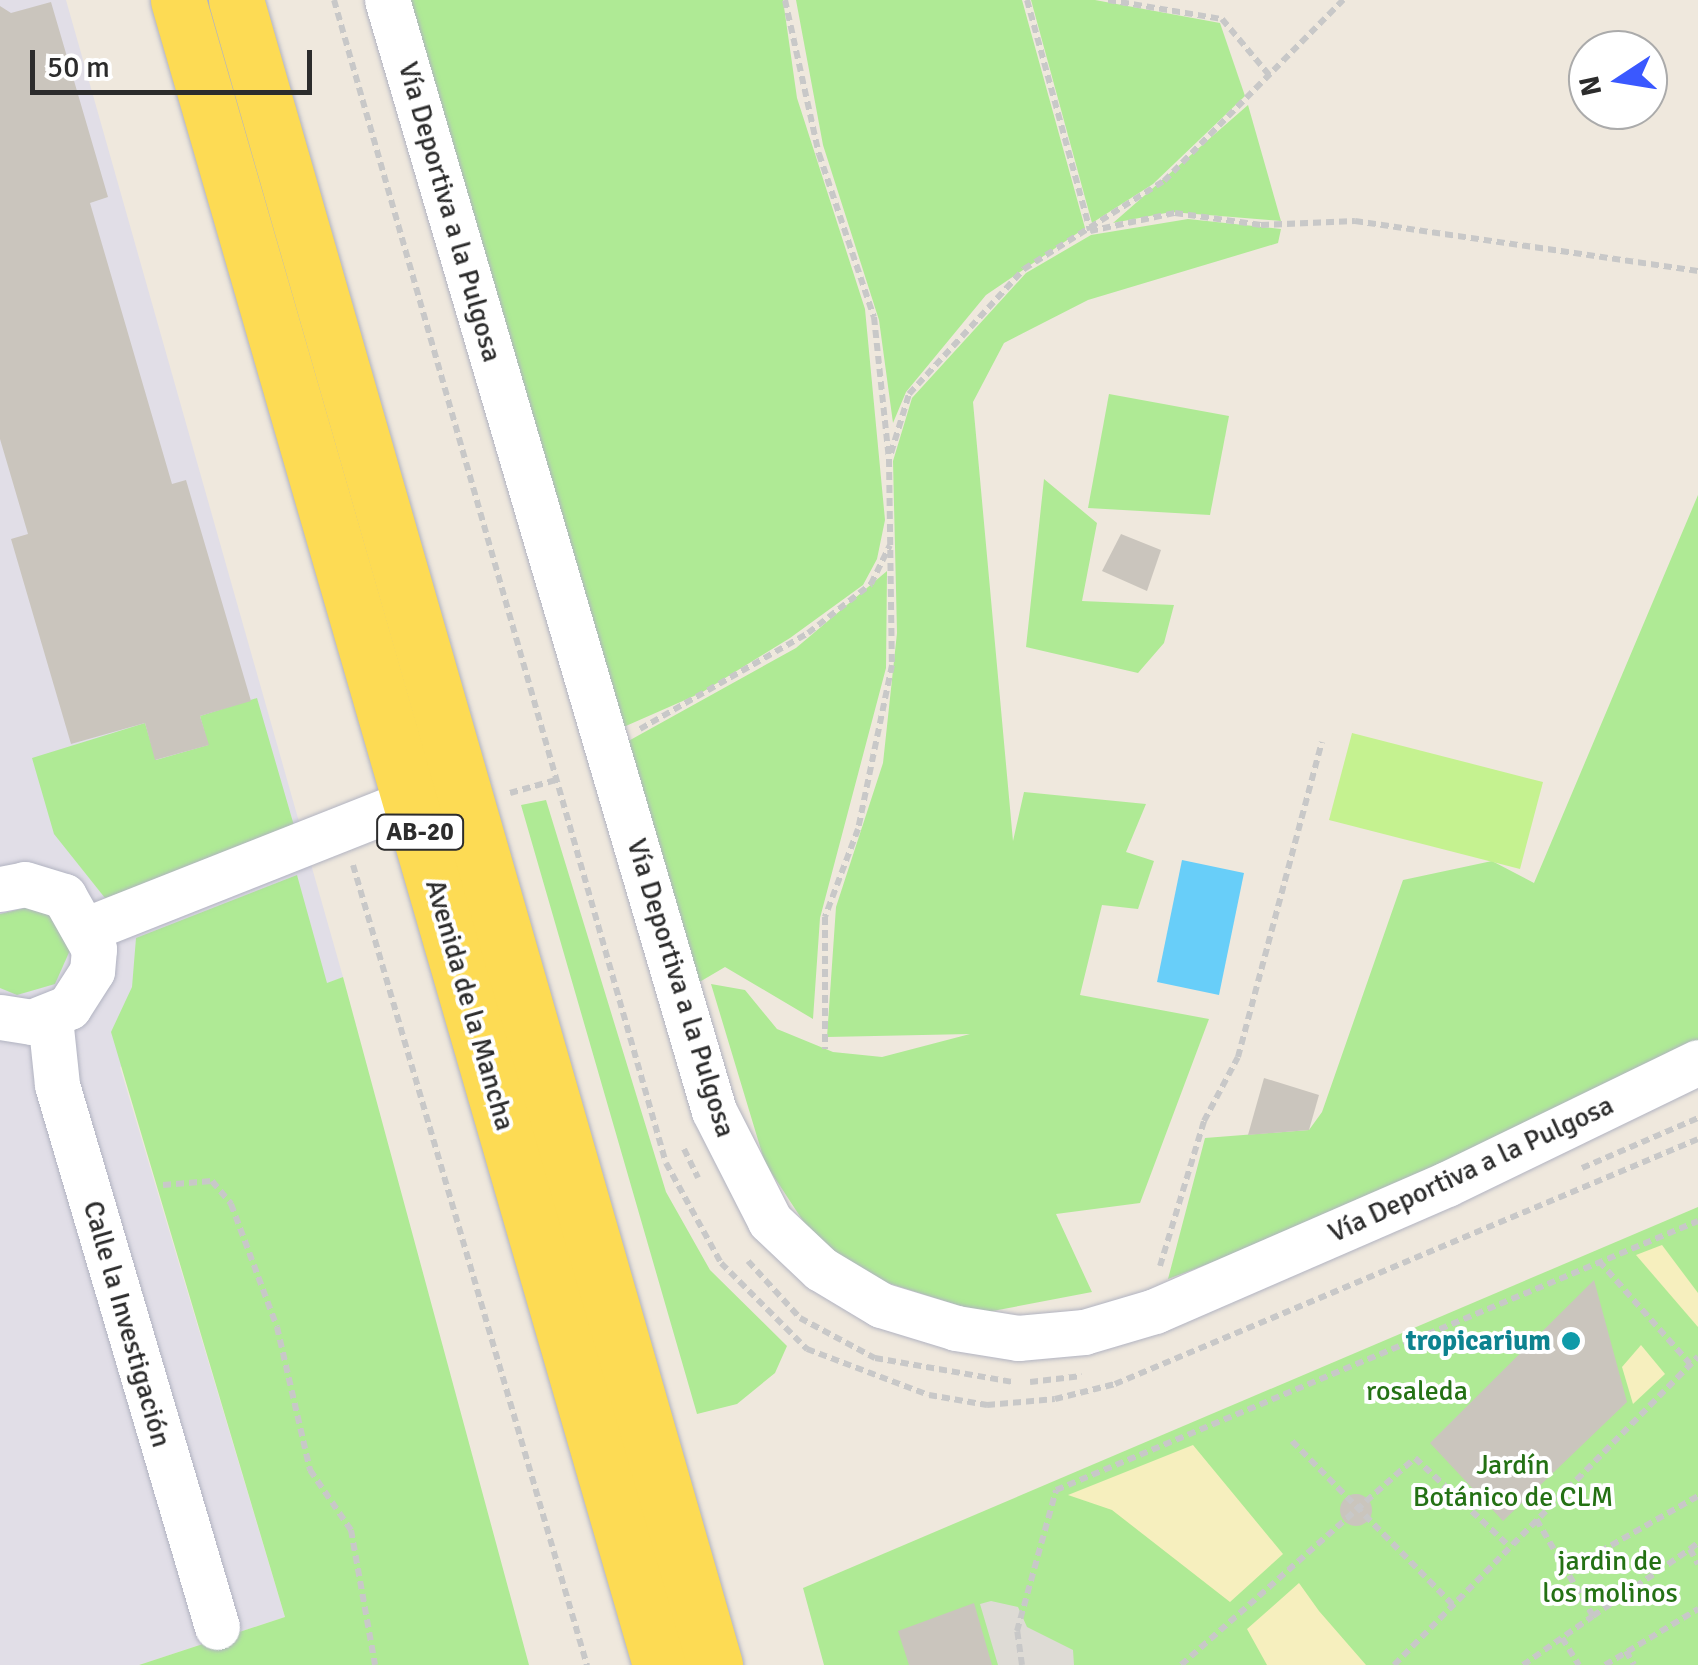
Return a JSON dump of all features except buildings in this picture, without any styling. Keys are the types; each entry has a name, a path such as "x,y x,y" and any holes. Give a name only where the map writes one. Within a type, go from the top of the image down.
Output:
{"main road":[{"name":"Avenida de la Mancha","path":"178,0 660,1665"},
{"name":"Avenida de la Mancha","path":"236,0 715,1665"}],"street":[{"name":"Vía Deportiva a la Pulgosa","path":"388,0 714,1111 770,1221 798,1251 882,1305 991,1336 1084,1332 1155,1311 1698,1062"},
{"path":"90,928 410,801"},
{"path":"0,1017 50,1018 88,981 90,928 64,896 1,884"},
{"name":"Calle la Investigación","path":"50,1018 57,1085 217,1627"}],"path":[{"path":"334,0 666,1163 721,1263 808,1348 929,1395 987,1405 1055,1400 1115,1384 1698,1138"},
{"path":"785,0 819,154 874,317 889,460 892,665 858,829 824,917 825,1048"},
{"path":"1027,0 1090,231"},
{"path":"1108,0 1222,19 1270,76"},
{"path":"889,460 908,394 1024,269 1164,181 1343,0"},
{"path":"1090,231 1176,213 1260,225 1355,222 1698,272"},
{"path":"606,742 665,718 808,634 871,584 890,544"},
{"path":"1155,1311 1155,1281 1204,1121 1238,1057 1322,742"},
{"path":"351,851 587,1665"},
{"path":"1560,1178 1698,1118"},
{"path":"680,1136 701,1185"},
{"path":"163,1185 212,1181 231,1204 278,1327 310,1470 351,1530 375,1665"},
{"path":"1022,1665 1017,1631 1056,1490 1698,1221"},
{"path":"732,1244 800,1318 876,1358 986,1382 1065,1381 1102,1370"},
{"path":"1598,1262 1690,1364"},
{"path":"1140,1358 1195,1335"},
{"path":"1394,1665 1698,1357"},
{"path":"1292,1441 1453,1605"},
{"path":"1181,1665 1415,1458 1509,1546"},
{"path":"1566,1570 1698,1496"},
{"path":"1536,1519 1593,1616"},
{"path":"1523,1665 1698,1543"},
{"path":"1690,1549 1698,1564"},
{"path":"1605,1665 1698,1609"},
{"path":"1562,1638 1580,1665"},
{"path":"1626,1651 1634,1665"}],"shaded area":[{"path":"0,0 66,0 343,977 120,1067 285,1617 139,1665 0,1665"},
{"path":"991,1601 1018,1607 1027,1627 1073,1650 1074,1665 998,1665 980,1604"}],"green space":[{"path":"408,0 783,0 797,98 865,309 885,520 877,559 863,585 790,638 701,693 619,729"},
{"path":"796,0 1022,0 1085,228 986,295 906,392 893,423 879,320 823,145"},
{"path":"1031,0 1095,0 1220,23 1245,96 1153,184 1092,223"},
{"path":"1248,105 1281,221 1171,212 1113,223"},
{"path":"1188,219 1281,229 1278,243 1088,300 1004,343 973,402 1013,841 1024,792 1146,804 1126,852 1154,861 1138,909 1102,905 1080,995 1209,1019 1140,1203 1056,1214 1092,1292 982,1313 850,1271 805,1224 765,1163 711,984 745,990 777,1029 833,1052 882,1057 970,1034 827,1037 836,907 883,763 897,633 893,461 912,398 1026,273 1091,235"},
{"path":"1109,394 1229,416 1210,515 1088,508"},
{"path":"1044,479 1097,523 1082,601 1174,605 1164,643 1138,673 1026,647"},
{"path":"1698,495 1698,1042 1375,1201 1168,1279 1205,1138 1309,1130 1322,1112 1403,880 1492,861 1534,883"},
{"path":"887,571 886,668 820,918 813,1019 725,967 691,987 623,744 796,648"},
{"path":"257,698 297,836 105,898 54,834 32,758 145,723 156,760 208,745 200,716"},
{"path":"1352,733 1543,782 1520,869 1329,820"},
{"path":"546,800 666,1192 710,1270 787,1346 775,1373 737,1404 697,1414 521,805"},
{"path":"297,875 327,983 343,977 529,1665 139,1665 285,1617 111,1032 132,987 136,938"},
{"path":"33,906 52,913 71,948 55,984 17,995 0,988 0,914"},
{"name":"Jardín Botánico de CLM","path":"1698,1207 1698,1665 824,1665 803,1588"}],"sand":[{"path":"1662,1245 1698,1293 1698,1327 1636,1255"},
{"path":"1641,1345 1665,1374 1633,1404 1622,1367"},
{"path":"1193,1445 1283,1554 1230,1602 1112,1510 1068,1495"},
{"path":"1299,1583 1366,1665 1267,1665 1247,1629"}],"water":[{"path":"1182,860 1244,873 1219,995 1157,982"}],"place":[{"name":"tropicarium","path":"1571,1341"}],"park label":[{"name":"rosaleda","path":"1417,1391"},
{"name":"jardin de los molinos","path":"1610,1577"}]}
